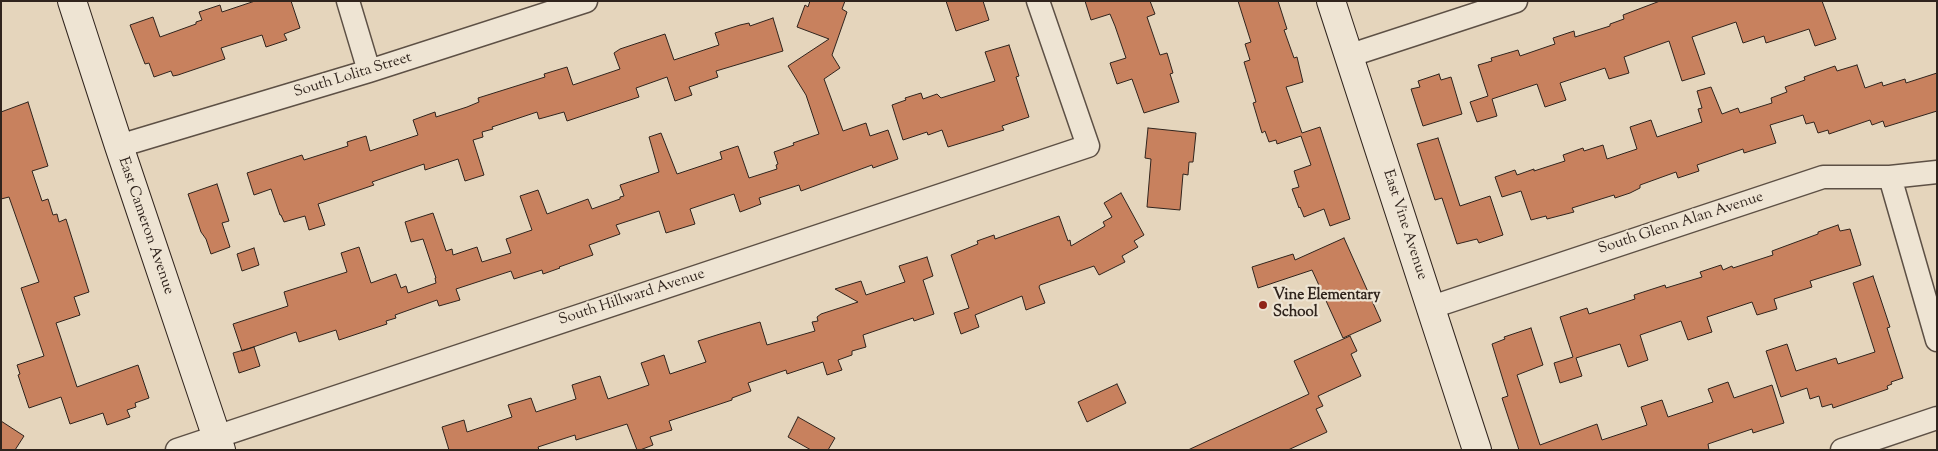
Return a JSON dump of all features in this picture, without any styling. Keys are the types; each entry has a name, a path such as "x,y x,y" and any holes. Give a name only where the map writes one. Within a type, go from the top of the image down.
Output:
{"street":[{"name":"East Cameron Avenue","path":"72,1 118,146 219,443"},
{"path":"348,1 369,71"},
{"name":"South Lolita Street","path":"118,146 369,71 586,1"},
{"name":"South Hillward Avenue","path":"177,450 219,443 1088,146 1038,1"},
{"name":"East Vine Avenue","path":"1331,1 1478,450"},
{"path":"1348,56 1516,1"},
{"name":"South Glenn Alan Avenue","path":"1432,307 1823,177 1890,177 1937,172"},
{"path":"1890,177 1937,340"},
{"path":"1842,450 1937,418"}],"building":[{"path":"255,1 291,1 300,28 284,34 287,40 266,47 262,35 221,48 225,59 173,76 171,71 154,77 149,63 145,64 130,25 153,17 160,37 196,24 196,22 202,20 199,12 220,5 222,12"},
{"path":"810,1 845,1 842,9 847,12 832,55 840,68 824,79 843,131 866,123 870,136 888,130 898,159 873,168 872,165 801,191 799,185 759,198 761,204 740,212 734,194 690,209 695,224 666,233 659,211 616,225 620,234 589,245 593,255 543,274 542,270 514,279 511,271 456,289 460,300 439,306 437,300 395,315 396,318 386,321 387,324 339,340 336,330 299,342 296,332 242,351 233,324 288,306 284,292 347,272 341,253 359,247 371,283 396,274 401,288 406,286 408,293 436,283 423,239 411,242 405,222 433,213 446,251 452,249 453,255 477,247 482,262 511,253 506,239 532,230 520,196 538,190 547,214 588,199 592,209 620,199 620,197 624,196 620,185 659,172 649,137 661,133 677,174 722,159 720,152 738,146 749,178 777,169 776,165 778,164 774,152 819,134 806,95 788,66 829,39 797,27 805,5 808,7"},
{"path":"946,1 983,1 989,20 956,31"},
{"path":"1085,1 1150,1 1155,14 1147,17 1160,55 1167,53 1173,73 1170,74 1179,102 1144,113 1132,79 1117,84 1110,63 1126,58 1115,26 1110,14 1091,20"},
{"path":"1238,1 1278,1 1287,29 1284,30 1294,58 1297,57 1303,82 1286,87 1302,133 1320,127 1350,219 1330,226 1324,209 1304,217 1299,208 1292,189 1299,187 1294,171 1311,165 1301,136 1277,144 1276,140 1269,142 1265,131 1262,133 1253,103 1256,102 1244,62 1250,60 1245,44 1251,42"},
{"path":"1660,1 1822,1 1836,39 1815,46 1809,29 1766,43 1764,36 1743,43 1736,22 1692,37 1705,74 1682,81 1669,41 1624,57 1629,73 1609,79 1605,68 1560,83 1566,100 1545,107 1537,84 1492,99 1497,116 1477,122 1470,102 1488,96 1478,65 1492,61 1491,58 1518,50 1520,56 1555,44 1553,38 1574,31 1575,37 1610,26 1610,24 1624,19 1623,15"},
{"path":"773,18 783,51 716,71 718,77 689,87 692,95 675,101 667,77 636,88 639,97 567,121 564,112 539,119 537,112 492,127 493,129 482,132 483,137 473,140 484,175 465,181 458,159 425,170 424,164 372,182 374,185 318,204 325,225 309,230 305,216 284,222 271,189 254,195 247,173 302,155 304,160 348,146 347,142 366,136 370,151 418,135 413,120 435,112 436,117 467,107 479,102 478,98 545,77 544,74 567,67 573,85 620,69 614,53 620,49 665,34 674,60 719,45 715,33 749,23 750,26"},
{"path":"1009,45 1019,76 1016,77 1029,117 1002,126 1004,130 948,147 942,130 928,135 927,132 903,140 892,105 921,93 923,99 937,94 941,98 995,81 985,52"},
{"path":"1857,65 1865,88 1882,82 1883,86 1905,79 1906,83 1937,73 1937,111 1885,127 1883,121 1872,125 1870,120 1829,134 1828,130 1818,133 1814,122 1806,124 1803,115 1770,125 1776,143 1744,153 1743,149 1697,165 1699,171 1678,178 1676,172 1640,185 1640,188 1630,193 1615,198 1614,195 1572,208 1574,212 1547,219 1546,216 1531,220 1521,191 1502,197 1495,177 1515,170 1517,175 1565,161 1563,155 1583,148 1584,151 1603,145 1607,159 1637,149 1630,127 1651,120 1657,137 1702,122 1698,109 1702,108 1697,91 1711,87 1722,114 1738,108 1740,113 1772,103 1771,98 1787,92 1785,87 1805,80 1804,77 1835,66 1837,71"},
{"path":"1439,74 1441,80 1451,77 1462,114 1423,126 1411,89 1420,87 1418,81"},
{"path":"28,102 48,166 32,171 42,201 48,199 53,215 57,214 59,222 66,219 89,292 74,297 80,315 56,323 77,387 138,365 149,398 135,403 136,407 127,410 130,417 107,425 103,413 70,424 61,397 29,408 18,375 20,374 17,365 44,356 21,288 39,282 9,197 1,199 1,112"},
{"path":"1148,128 1196,133 1193,162 1189,162 1188,175 1183,174 1180,210 1147,207 1151,159 1145,158"},
{"path":"1438,138 1460,206 1490,196 1503,235 1479,243 1477,239 1457,244 1442,198 1435,200 1417,144"},
{"path":"217,184 229,221 222,223 230,247 211,254 188,194"},
{"path":"1121,193 1144,235 1134,241 1138,247 1122,256 1125,262 1099,275 1094,266 1040,285 1045,303 1026,310 1022,296 975,315 979,327 961,334 954,313 969,308 951,255 978,244 977,241 994,235 995,239 1059,216 1071,246 1105,226 1103,222 1112,217 1104,203"},
{"path":"1838,225 1840,231 1850,229 1861,265 1810,281 1812,287 1774,299 1777,309 1757,315 1752,302 1707,317 1712,332 1688,340 1681,321 1640,335 1648,360 1628,367 1620,344 1576,358 1582,376 1560,383 1554,363 1573,357 1560,317 1587,308 1589,314 1635,299 1634,295 1665,285 1666,288 1702,277 1700,272 1721,265 1723,270 1773,255 1772,251"},
{"path":"1344,238 1381,321 1343,338 1312,270 1258,288 1252,267 1293,254 1295,260"},
{"path":"254,248 259,265 242,271 237,254"},
{"path":"927,257 933,276 923,280 934,314 914,321 913,318 863,335 866,347 852,351 852,355 838,360 842,370 827,375 823,362 787,374 786,370 748,383 751,391 732,398 732,400 669,421 672,430 650,437 653,445 640,450 637,450 627,424 576,440 575,435 538,447 539,450 449,450 442,427 464,420 467,432 512,417 508,405 531,398 536,412 576,399 572,385 600,376 608,399 649,385 641,363 664,355 670,374 706,362 698,341 760,322 767,345 815,331 812,322 818,321 817,317 821,314 858,302 835,289 861,281 866,295 905,282 899,266"},
{"path":"1873,276 1890,327 1887,328 1903,378 1891,382 1892,384 1887,386 1888,389 1833,408 1832,404 1822,407 1819,396 1810,399 1807,388 1781,397 1766,351 1787,344 1796,371 1836,358 1838,364 1875,352 1853,283"},
{"path":"1531,328 1543,365 1517,375 1540,445 1597,424 1602,440 1647,425 1641,407 1662,400 1668,417 1713,402 1708,389 1728,382 1734,398 1772,385 1784,423 1753,433 1752,429 1708,444 1709,450 1519,450 1502,398 1508,396 1492,344 1505,339 1504,337"},
{"path":"1350,336 1357,351 1351,354 1361,376 1318,396 1323,406 1316,409 1327,432 1288,450 1188,450 1309,394 1294,361"},
{"path":"254,347 260,366 239,373 233,353"},
{"path":"1117,384 1126,403 1087,422 1078,402"},
{"path":"798,417 835,438 828,450 811,450 788,437"},
{"path":"1,421 24,436 15,450 1,450"}],"place":[{"name":"Vine Elementary School","path":"1263,305"}]}
